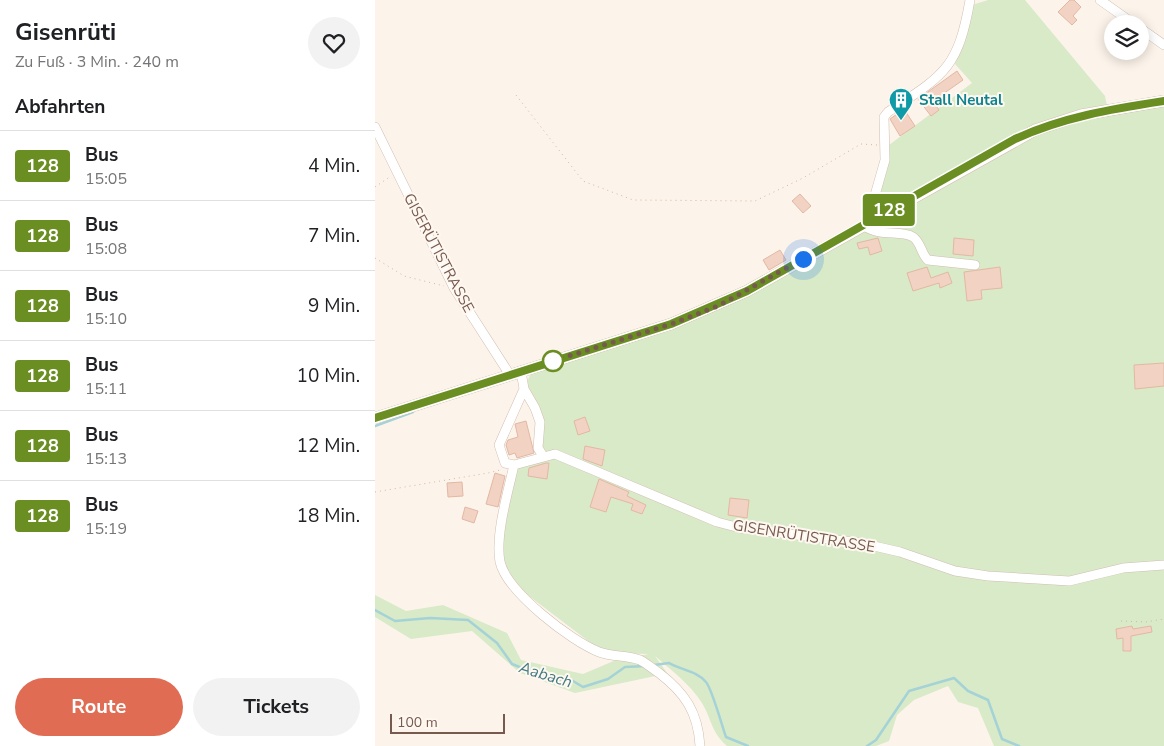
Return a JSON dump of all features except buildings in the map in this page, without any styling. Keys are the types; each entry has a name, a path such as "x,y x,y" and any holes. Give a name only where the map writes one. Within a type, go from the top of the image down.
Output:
{"main road":[{"path":"375,418 671,324 718,306 1035,130 1081,115 1164,101"}],"street":[{"path":"971,0 959,49 949,66 931,84 888,112 885,117 886,146 867,223 884,234 906,234 915,238 928,260 975,265"},
{"path":"1100,0 1121,15"},
{"path":"1149,34 1164,45"},
{"name":"GISERÜTISTRASSE","path":"375,127 454,288 516,373"},
{"path":"516,373 535,408 540,422 538,448 543,456 514,465 505,463 499,445 524,389"},
{"name":"GISENRÜTISTRASSE","path":"543,456 555,454 717,522 740,528 861,543 972,574 1069,581 1123,568 1164,564"},
{"path":"514,465 500,539 500,560 508,580 538,611 582,644 600,653 640,660 677,687 686,698 697,726 700,746"}],"path":[{"path":"516,95 583,181 633,200 755,201 803,178 861,144 886,146"},
{"path":"375,187 396,173"},
{"path":"375,258 404,276 454,288"},
{"path":"375,492 488,473 514,465"},
{"path":"1121,621 1146,622 1164,618"}],"green space":[{"path":"988,0 1025,0 1105,96 1107,106 1068,113 1020,131 879,210 875,207 889,145 972,83 955,64 965,42 972,5"},
{"path":"1164,102 1164,746 994,746 978,708 958,702 948,686 914,700 897,715 889,741 876,746 727,746 715,731 697,696 655,656 677,687 660,675 575,693 520,673 472,631 411,639 375,617 375,595 406,611 443,605 507,633 521,660 583,674 616,660 649,654 604,653 508,580 500,560 514,465 543,456 535,408 524,389 531,373 747,291 1040,132"}],"waterway":[{"path":"375,426 413,412"},
{"name":"Aabach","path":"375,610 395,621 430,618 468,620 497,643 512,664 522,668 537,669 552,678 573,681 583,687 608,679 625,667 646,666"},
{"name":"Aabach","path":"654,665 669,663 702,678 711,692 726,737 748,746"},
{"name":"Aabach","path":"867,746 876,740 909,691 954,678 968,691 988,700 1002,739 1019,746"}],"bus line":[{"name":"128","path":"375,418 671,324 718,306 1015,139 1059,121 1081,115 1164,101"}],"place":[{"name":"Stall Neutal","path":"901,121"}],"route":[{"path":"553,361 671,324 718,306 803,259"}]}
